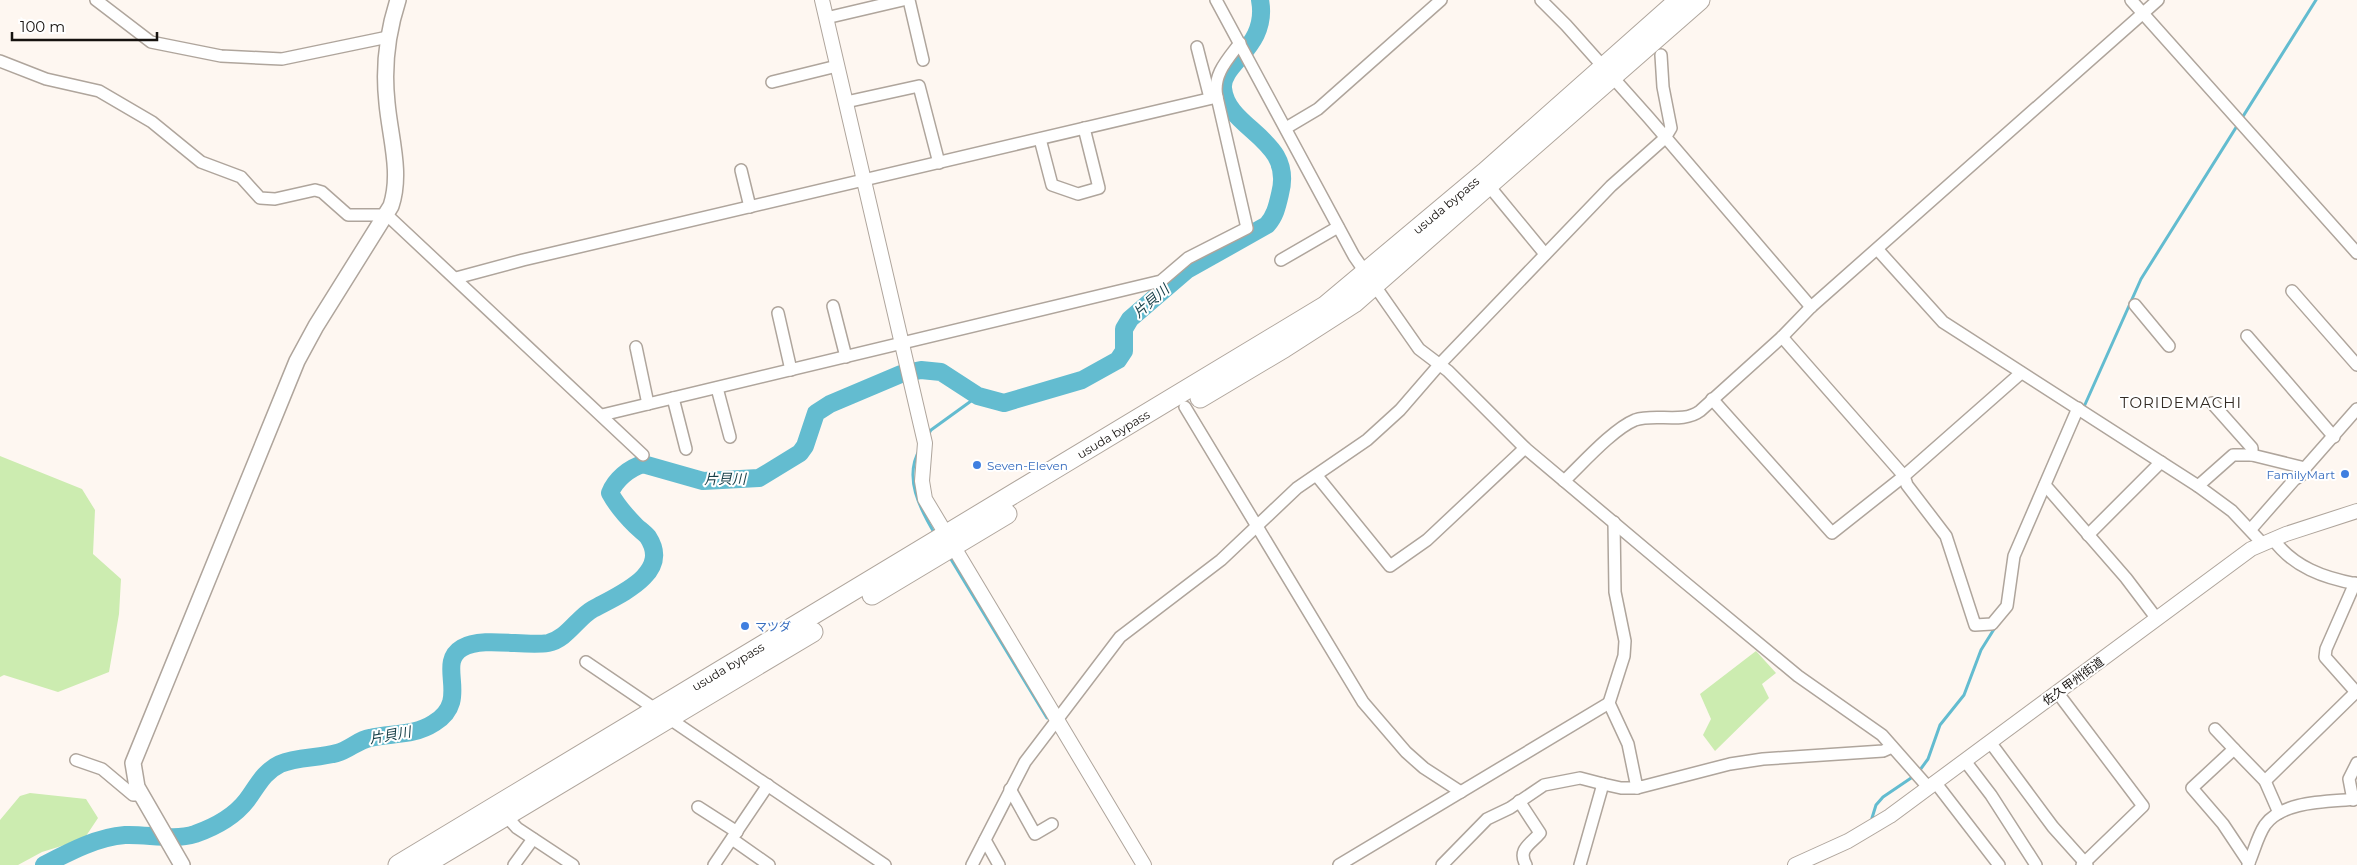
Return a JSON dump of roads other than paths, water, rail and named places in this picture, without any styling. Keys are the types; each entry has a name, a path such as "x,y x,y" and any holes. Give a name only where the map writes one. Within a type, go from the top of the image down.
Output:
{"highway":[{"name":"usuda bypass","path":"424,865 506,816 664,714 950,540 1325,306 1370,280 1489,186 1608,72 1679,0"},
{"name":"usuda bypass","path":"950,540 1185,407 1331,319 1370,280 1608,72 1700,0"},
{"name":"usuda bypass","path":"398,865 664,714"}],"main road":[{"path":"182,865 137,787 133,763 137,748 297,361 316,326 387,215 396,186 385,62 388,37 398,0"}],"street":[{"path":"96,0 151,42 220,56 282,59 388,37"},
{"path":"822,0 925,443 924,492 928,505 1144,865"},
{"path":"826,18 902,0"},
{"path":"910,0 923,60"},
{"path":"1216,0 1250,60 1338,227 1370,280 1419,349 1440,365 1524,448 1798,676 1882,735 1931,785 1998,865"},
{"path":"1286,128 1324,103 1442,0"},
{"path":"1541,0 1608,72 1811,308"},
{"path":"2131,0 2357,253"},
{"path":"1564,481 1603,444 1630,423 1644,418 1695,414 1782,337 1811,308 2158,0"},
{"path":"1213,98 1217,78 1224,64 1241,45"},
{"path":"602,415 1161,281 1188,258 1247,228 1213,98 1197,47"},
{"path":"972,865 1025,762 1120,637 1200,577 1297,488 1367,440 1400,410 1440,365 1611,186 1665,138 1671,128 1663,87 1661,55"},
{"path":"0,61 46,79 99,91 148,119 201,162 241,177 260,198 275,199 315,190 322,192 348,215 387,215 643,455"},
{"path":"772,82 837,66"},
{"path":"846,102 919,86 939,163"},
{"path":"456,278 523,260 1213,98"},
{"path":"1040,139 1052,185 1078,194 1099,188 1084,128"},
{"path":"741,170 750,208"},
{"path":"1489,186 1546,254"},
{"path":"1281,260 1338,227"},
{"path":"2348,243 2357,235"},
{"path":"1878,250 1944,322 2198,486 2232,511 2251,529 2314,573 2356,584 2326,649 2326,656 2357,692 2265,781"},
{"path":"2292,290 2357,365"},
{"path":"2135,305 2169,346"},
{"path":"833,306 846,357"},
{"path":"778,313 790,370"},
{"path":"2247,336 2334,437"},
{"path":"1782,337 1904,476 1907,485 1946,536 1979,637"},
{"path":"636,347 648,404"},
{"path":"1712,399 1832,534 1904,476 2021,373"},
{"path":"717,388 730,437"},
{"path":"673,398 686,449"},
{"path":"2212,404 2252,448 2252,455"},
{"path":"1185,407 1349,680 1377,721 1406,752 1460,792"},
{"path":"2251,529 2294,480 2303,474 2305,468 2357,409"},
{"path":"1975,625 1992,624 2007,606 2014,556 2081,410"},
{"path":"1317,476 1390,566 1428,540 1524,448"},
{"path":"2198,486 2233,455 2252,455 2305,468"},
{"path":"2088,535 2161,462"},
{"path":"2047,486 2126,578 2157,619"},
{"name":"佐久甲州街道","path":"1795,865 1874,826 2267,541 2357,511"},
{"path":"1339,865 1609,703 1624,656 1625,641 1615,592 1614,522"},
{"path":"586,662 885,865"},
{"path":"1990,742 2048,821 2085,864 2088,858 2143,806 2057,692"},
{"path":"1609,703 1628,744 1637,788"},
{"path":"2215,729 2265,781 2280,812"},
{"path":"1442,865 1487,819 1510,808 1551,782 1580,778 1621,788 1637,788 1730,764 1763,759 1883,751 1892,747"},
{"path":"2234,749 2192,788 2223,824 2249,864"},
{"path":"76,760 102,769 133,795 141,795"},
{"path":"1965,760 1992,795 2036,865"},
{"path":"2249,864 2259,836 2266,824 2280,812 2302,806 2355,799 2350,779 2357,763"},
{"path":"1580,865 1603,784"},
{"path":"714,865 768,785"},
{"path":"1010,788 1035,834 1052,824"},
{"path":"1519,801 1540,833 1533,841 1528,843 1523,852 1522,857 1526,865"},
{"path":"698,807 735,835 769,865"},
{"path":"506,816 517,828 573,865"},
{"path":"514,865 533,839"},
{"path":"985,840 999,865"}],"waterway":[{"name":"片貝川","path":"44,865 83,846 115,836 178,837 195,834 217,825 236,812 265,775 280,764 337,753 366,739 411,732 434,723 445,714 451,704 452,663 455,655 462,648 492,642 539,644 555,641 587,613 628,590 648,572 653,562 654,550 648,537 625,514 610,493 619,479 638,466 643,464 703,481 759,478 800,453 805,446 816,413 830,404 901,374 921,370 941,372 978,396 1004,403 1082,380 1118,360 1124,351 1124,329 1130,319 1187,270 1267,225 1275,211 1280,194 1282,175 1278,160 1270,147 1236,114 1227,102 1223,88 1224,79 1229,70 1252,42 1258,30 1261,16 1260,0"},
{"path":"2083,409 2141,279 2316,0"},
{"path":"928,435 931,430 978,396"},
{"path":"920,449 915,460 913,482 919,504 935,534"},
{"path":"949,556 1047,718"},
{"path":"1872,818 1876,805 1883,797 1917,774 1928,759 1940,725 1964,695 1981,650 1996,626"}],"place":[{"name":"Seven-Eleven","path":"977,465"},
{"name":"FamilyMart","path":"2345,474"},
{"name":"マツダ","path":"745,626"}],"district":[{"name":"TORIDEMACHI","path":"2181,402"}]}
